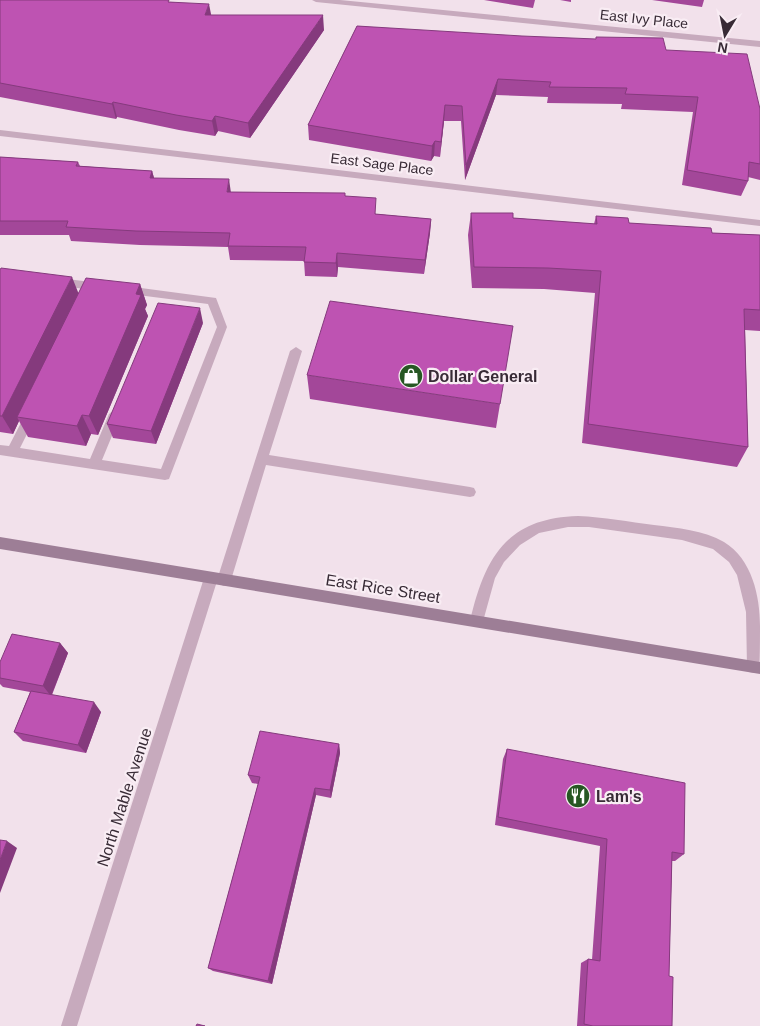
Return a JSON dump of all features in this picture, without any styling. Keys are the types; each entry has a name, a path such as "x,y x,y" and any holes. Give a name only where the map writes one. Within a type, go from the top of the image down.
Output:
{"main road":[{"name":"East Rice Street","path":"0,543 757,667"}],"street":[{"name":"East Ivy Place","path":"316,0 760,44"},
{"name":"East Sage Place","path":"0,133 760,223"},
{"path":"0,450 165,475 222,327 212,302 163,300 91,290 47,280"},
{"name":"North Mable Avenue","path":"69,1026 218,579 262,458 296,351"},
{"path":"12,452 38,400"},
{"path":"94,464 120,402"},
{"path":"262,458 470,492"},
{"path":"477,621 490,571 515,540 532,532 556,523 590,521 693,536 720,546 734,560 747,582 754,612 757,667"}],"building":[{"path":"0,0 169,0 168,2 209,4 205,15 323,15 248,123 215,116 212,121 0,83"},
{"path":"357,26 596,39 596,37 663,38 666,50 747,54 760,109 760,164 749,162 748,181 687,170 698,97 625,94 627,88 549,87 551,82 498,79 466,165 462,106 445,105 441,142 435,141 432,146 308,125"},
{"path":"0,157 78,162 76,166 152,171 150,178 229,179 227,192 345,193 345,196 376,198 375,214 431,219 425,260 337,253 336,263 304,262 306,247 228,246 230,233 66,227 68,221 0,221"},
{"path":"471,213 513,213 513,218 597,224 596,216 628,218 629,223 711,228 712,233 760,235 760,310 744,309 748,447 588,424 601,271 474,267"},
{"path":"1,268 72,277 2,416 0,416 0,270"},
{"path":"86,278 140,284 136,294 141,295 89,416 82,415 77,426 17,417"},
{"name":"Dollar General","path":"330,301 513,326 500,404 307,375"},
{"path":"158,303 200,308 151,431 107,424"},
{"path":"12,634 60,643 43,686 0,678 0,662"},
{"path":"31,691 94,702 78,745 14,732"},
{"path":"260,731 339,744 330,790 315,788 268,981 208,968 260,777 248,775"},
{"path":"507,749 685,783 684,854 672,852 669,976 673,977 672,1026 593,1026 584,1024 588,959 600,961 607,839 498,817"},
{"path":"0,840 7,841 0,860"}],"place":[{"name":"Dollar General","path":"411,376"},
{"name":"Lam's","path":"578,796"}]}
